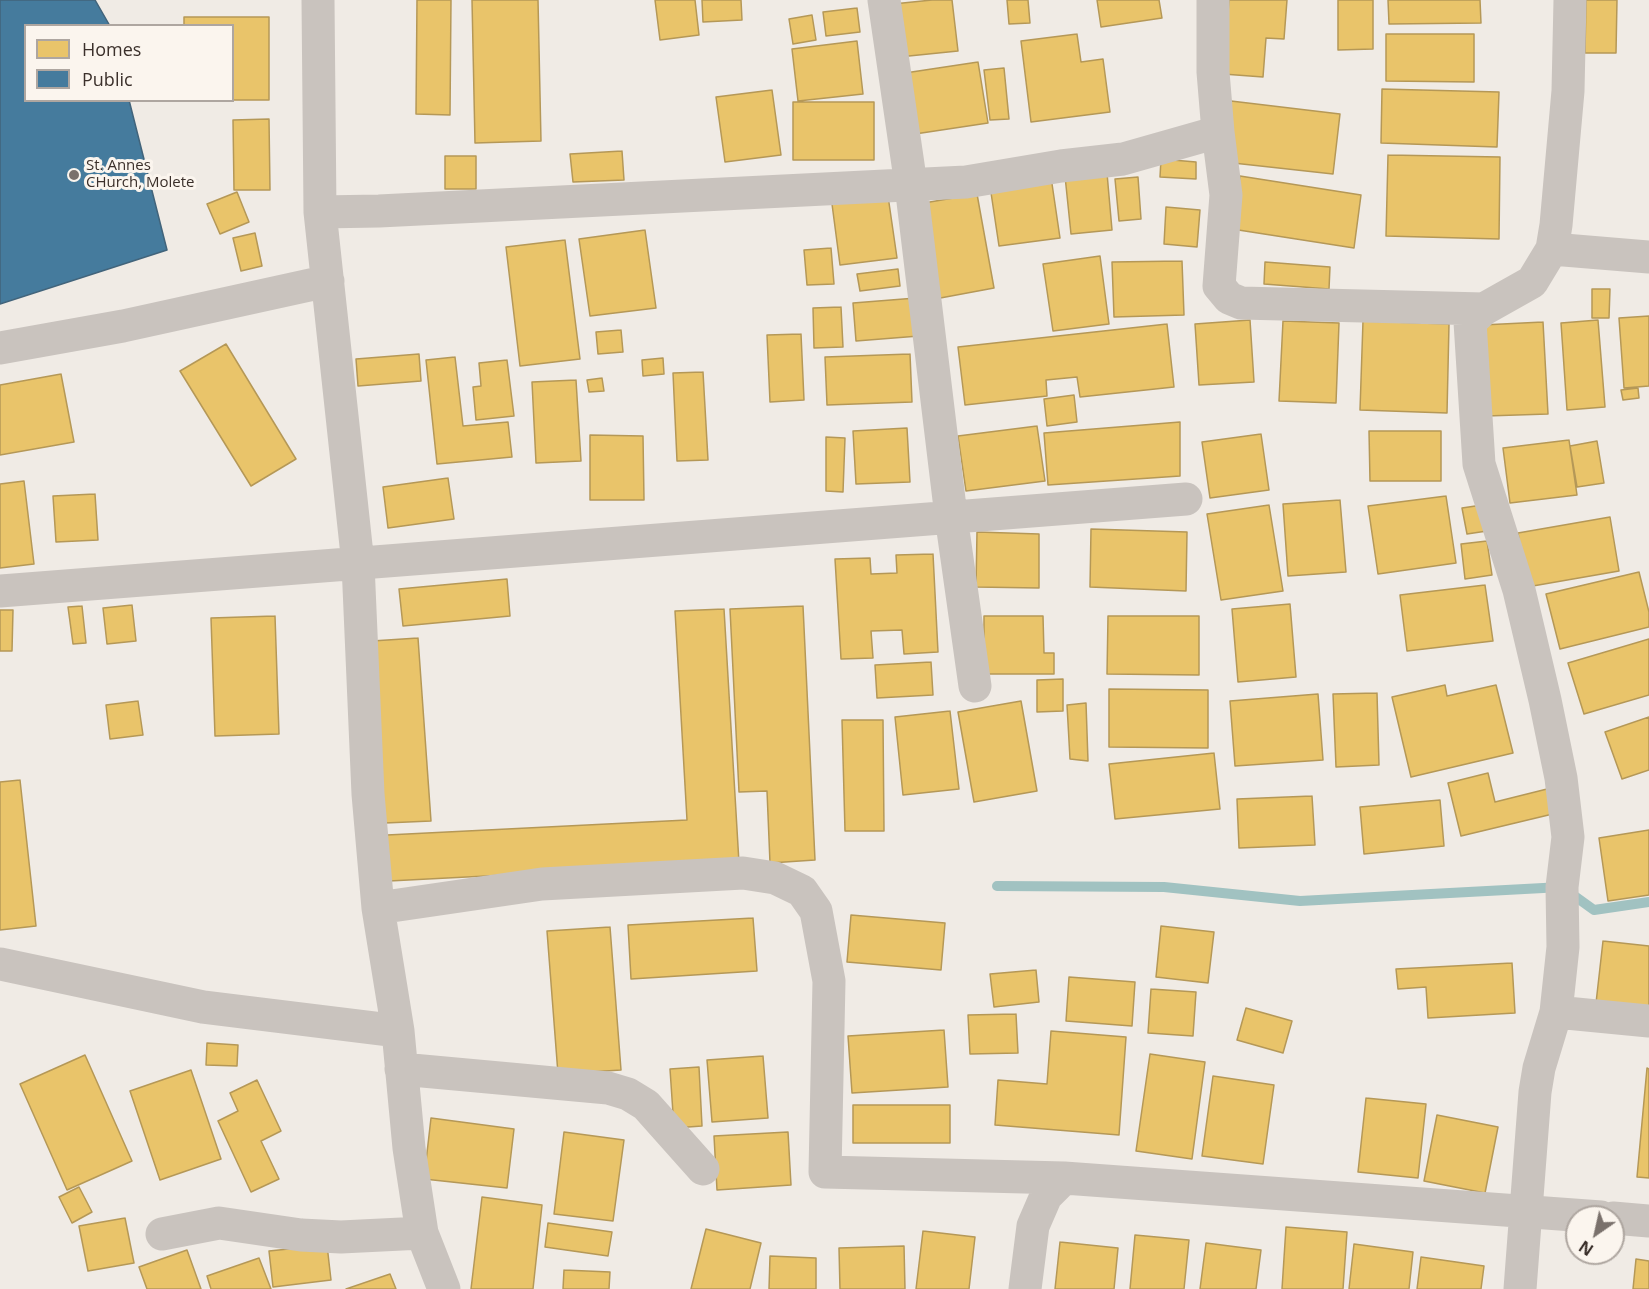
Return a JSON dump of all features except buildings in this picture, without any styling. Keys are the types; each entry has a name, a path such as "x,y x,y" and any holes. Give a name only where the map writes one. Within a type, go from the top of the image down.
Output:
{"street":[{"path":"318,0 320,212 357,564 368,794 378,908 398,1031 422,1233 444,1289"},
{"path":"884,0 911,185 951,516 975,686"},
{"path":"1213,0 1213,72 1226,195 1219,286 1229,298 1241,303 1484,309"},
{"path":"1520,1289 1539,1068 1556,1012 1563,947 1562,887 1568,837 1561,778 1540,678 1519,590 1479,464 1470,322 1484,309 1532,282 1552,249 1568,91 1570,0"},
{"path":"320,212 966,182 1061,165 1123,159 1218,132"},
{"path":"1552,249 1649,257"},
{"path":"0,348 123,326 328,281"},
{"path":"0,591 1186,499"},
{"path":"378,908 542,884 743,873 775,878 802,891 816,911 829,981 825,1172 1064,1178 1565,1214"},
{"path":"0,964 203,1007 398,1031"},
{"path":"1556,1012 1649,1021"},
{"path":"401,1069 608,1088 628,1094 646,1105 703,1169"},
{"path":"1025,1289 1033,1226 1046,1196 1064,1178"},
{"path":"1625,1219 1649,1221"},
{"path":"162,1234 219,1223 302,1235 351,1237 422,1233"}],"waterway":[{"path":"997,886 1164,887 1300,901 1562,887 1594,910 1649,902"}],"place":[{"name":"St. Annes CHurch, Molete","path":"74,175"}]}
